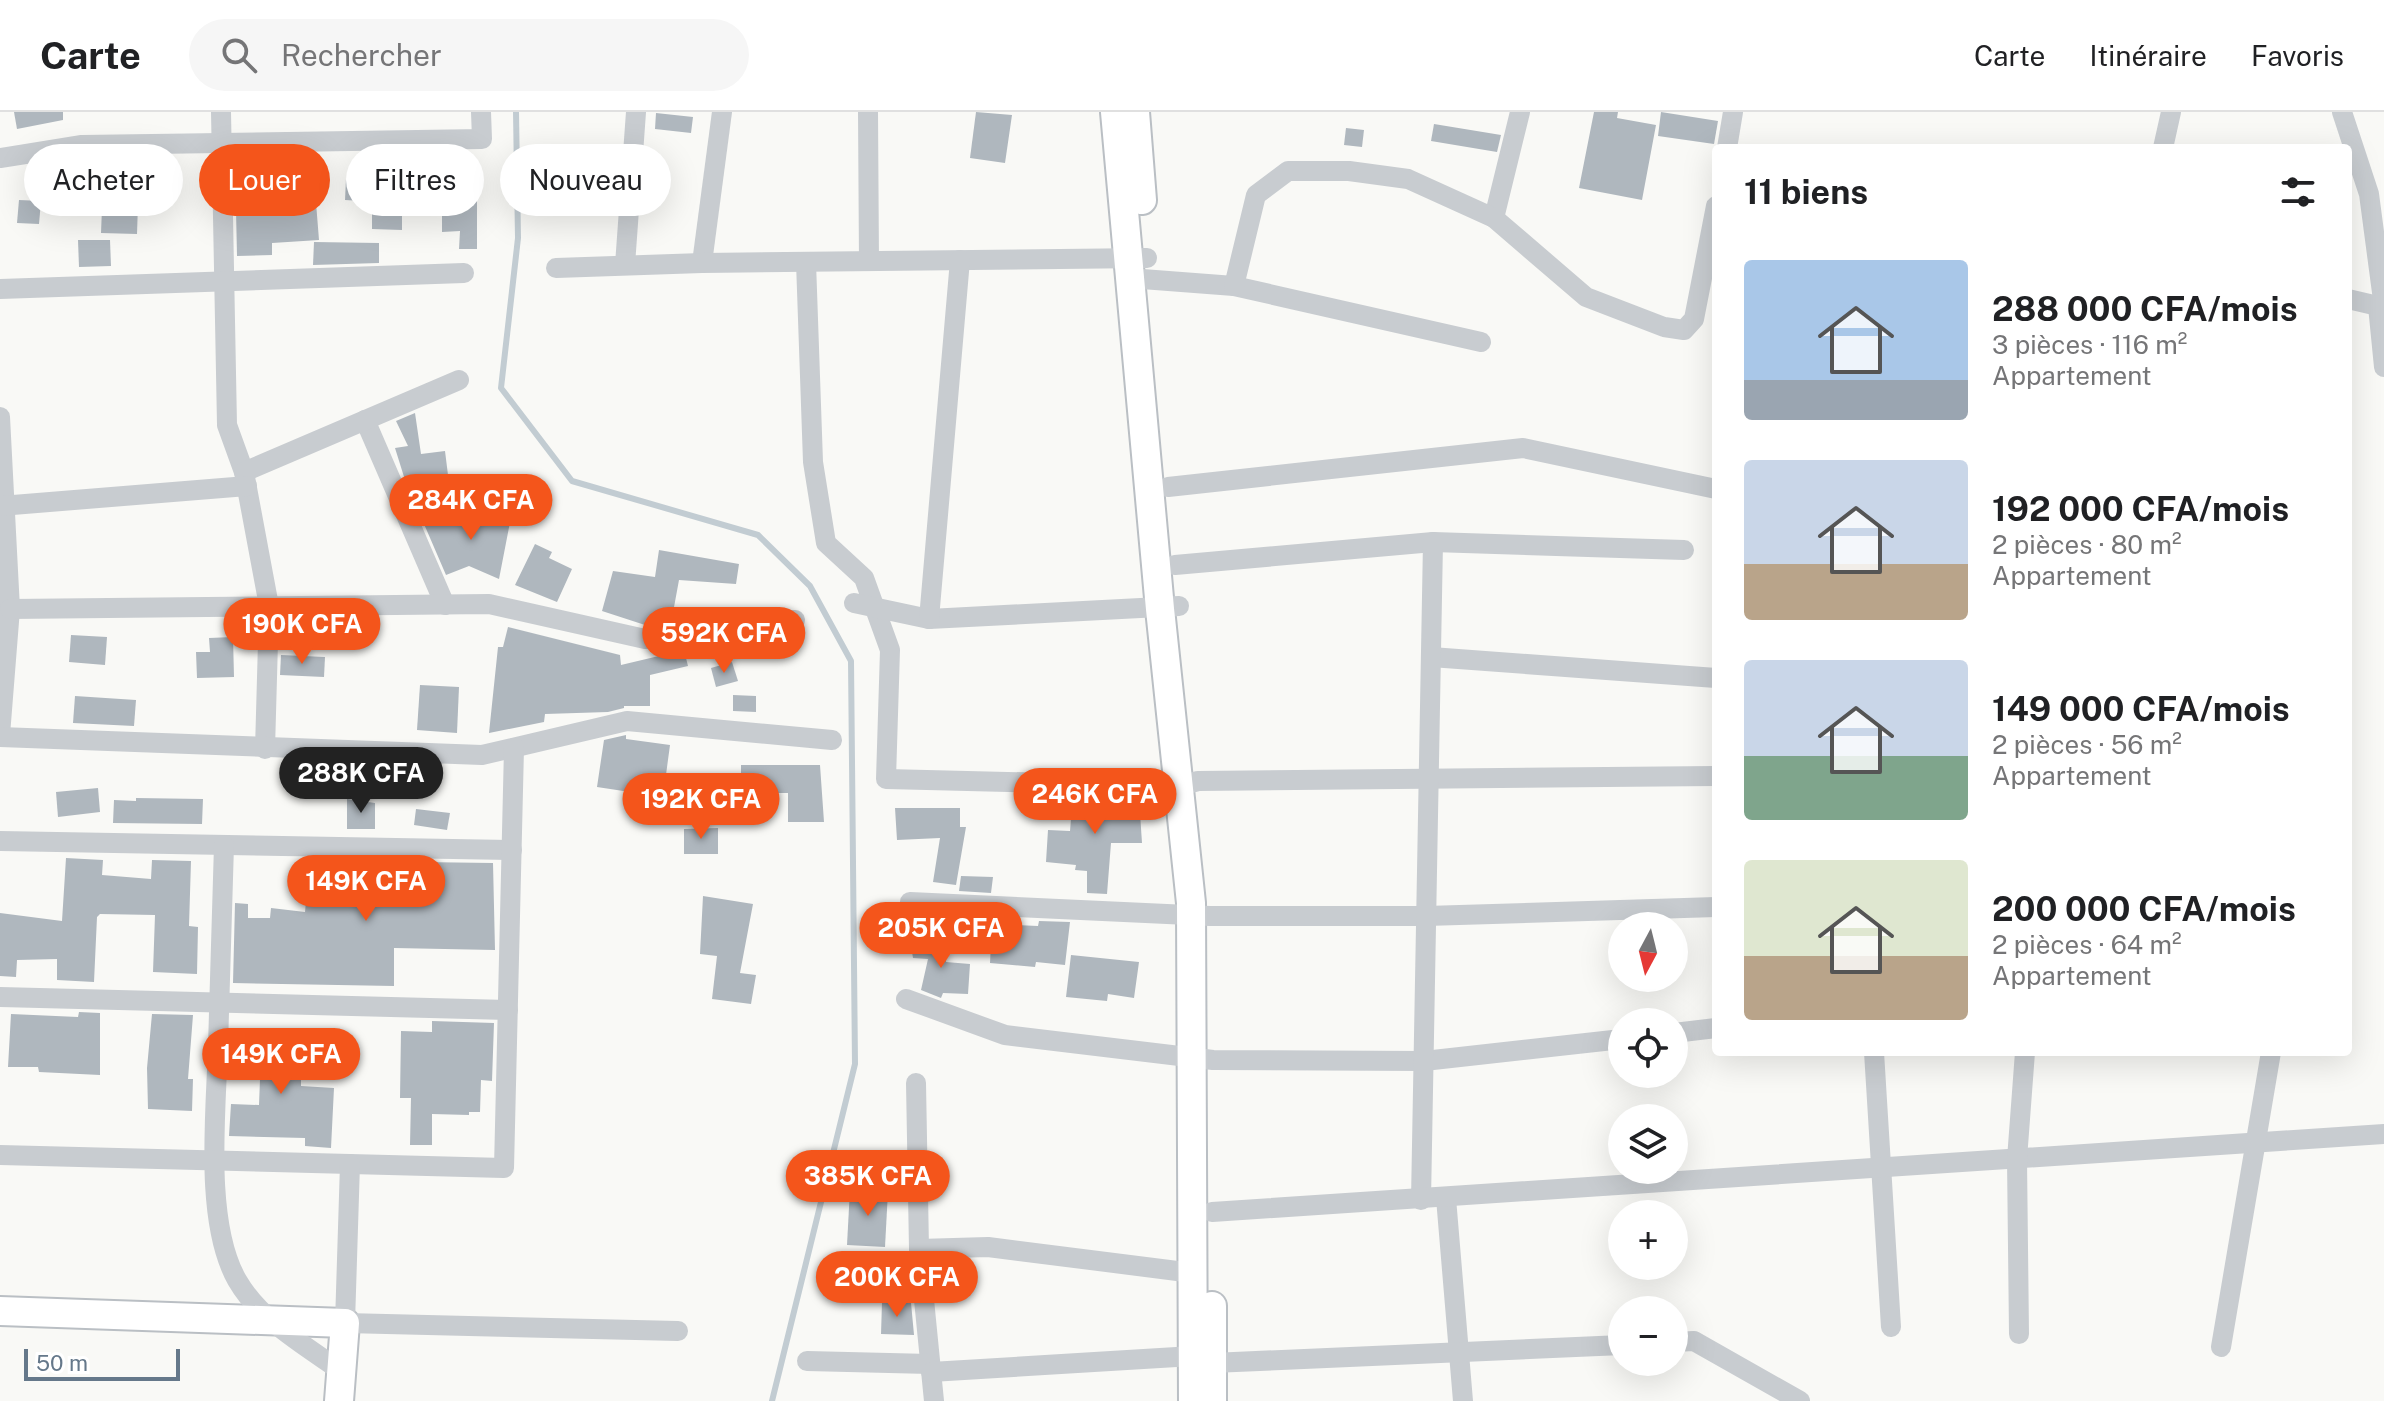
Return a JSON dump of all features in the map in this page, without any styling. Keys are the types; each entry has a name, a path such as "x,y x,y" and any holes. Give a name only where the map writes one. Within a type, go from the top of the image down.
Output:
{"main road":[{"path":"1115,112 1168,487 1175,565 1169,607"},
{"path":"1135,112 1138,269 1201,915 1203,1059 1212,1212 1203,1360 1193,1401"},
{"path":"1203,1059 1193,1273 1203,1360 1212,1401"},
{"path":"0,1311 345,1323 339,1401"}],"street":[{"path":"221,112 227,425 246,479 269,606 265,749"},
{"path":"0,158 82,145 482,139 481,112"},
{"path":"625,265 636,112"},
{"path":"702,263 722,112"},
{"path":"868,112 869,261"},
{"path":"1494,218 1520,112"},
{"path":"1728,144 1733,112"},
{"path":"2164,144 2171,112"},
{"path":"2342,112 2369,194 2382,302 2384,367"},
{"path":"1234,286 1256,195 1288,171 1349,171 1408,179 1494,218 1586,297 1664,327 1684,330 1694,319 1712,227"},
{"path":"556,268 960,260 1138,269 1234,286 1481,342"},
{"path":"929,619 960,260"},
{"path":"806,262 813,462 826,543 864,578 890,650 886,779 1189,784 1429,777 1712,776"},
{"path":"0,289 464,273"},
{"path":"2352,299 2382,302"},
{"path":"2,507 246,479 365,420 459,380"},
{"path":"0,417 2,507 10,609 0,736 265,749 482,755 627,721 832,740"},
{"path":"365,420 445,605"},
{"path":"1168,487 1523,448 1712,488"},
{"path":"1421,1200 1433,542"},
{"path":"1175,565 1433,542 1684,550"},
{"path":"854,603 929,619 1169,607"},
{"path":"10,609 489,604 645,639 795,620"},
{"path":"1431,657 1712,678"},
{"path":"0,1155 504,1168 514,748"},
{"path":"0,841 512,850"},
{"path":"224,845 214,1160 223,1253 238,1282 271,1321 341,1371"},
{"path":"910,902 1201,915 1426,916 1712,907"},
{"path":"0,997 508,1010"},
{"path":"906,999 1005,1035 1203,1059 1424,1061 1608,1041"},
{"path":"1688,1031 1712,1028"},
{"path":"1874,1056 1891,1327"},
{"path":"2019,1334 2017,1159 2025,1056"},
{"path":"2221,1347 2270,1056"},
{"path":"916,1083 919,1249 934,1401"},
{"path":"1212,1212 2384,1134"},
{"path":"350,1164 345,1323 678,1331"},
{"path":"1446,1198 1463,1401"},
{"path":"919,1249 988,1247 1193,1273"},
{"path":"1688,1341 1694,1341 1800,1401"},
{"path":"807,1361 931,1368 1608,1346"}],"building":[{"path":"14,112 63,112 63,120 17,129"},
{"path":"976,112 1012,115 1005,163 970,158"},
{"path":"1594,112 1618,112 1617,118 1656,125 1642,200 1579,188"},
{"path":"1661,112 1718,121 1714,144 1658,136"},
{"path":"656,113 693,117 691,133 655,129"},
{"path":"1434,124 1501,135 1497,152 1431,141"},
{"path":"1346,128 1364,130 1362,147 1344,145"},
{"path":"19,200 24,200 24,216 40,216 39,224 17,223"},
{"path":"102,216 138,216 137,234 101,233"},
{"path":"236,216 317,216 319,240 272,243 272,255 237,256"},
{"path":"372,216 402,216 402,230 372,229"},
{"path":"442,216 477,216 477,249 459,249 460,231 442,232"},
{"path":"78,240 110,240 111,266 79,267"},
{"path":"314,242 379,243 379,263 313,265"},
{"path":"415,413 421,454 445,451 448,475 405,480 395,448 408,446 396,421"},
{"path":"486,507 512,512 499,579 469,566 446,575 421,517 483,526"},
{"path":"535,544 552,552 549,558 572,569 557,602 515,585"},
{"path":"659,550 739,564 736,584 679,580 672,618 645,625 602,611 613,571 655,577"},
{"path":"508,627 620,655 621,665 684,650 688,666 650,675 650,706 624,706 608,712 545,714 544,722 489,733 498,647 503,647"},
{"path":"71,635 107,637 105,665 69,662"},
{"path":"233,637 234,677 197,678 196,652 210,652 209,638"},
{"path":"281,655 325,657 324,677 280,675"},
{"path":"732,662 738,681 716,687 711,668"},
{"path":"420,685 459,687 457,733 417,730"},
{"path":"733,695 756,696 756,712 733,711"},
{"path":"75,696 136,700 134,726 73,723"},
{"path":"626,735 626,739 670,745 663,797 597,787 604,740"},
{"path":"741,765 820,765 824,822 788,822 788,793 741,793"},
{"path":"98,788 100,812 58,817 56,792"},
{"path":"1073,796 1139,798 1142,843 1111,843 1107,894 1087,893 1087,871 1075,870 1076,865 1046,862 1048,830 1070,831"},
{"path":"136,798 203,799 202,824 113,823 114,800 136,801"},
{"path":"347,799 375,803 375,829 347,829"},
{"path":"895,808 960,808 960,827 966,827 956,885 933,882 940,838 897,840"},
{"path":"416,809 450,813 447,830 414,825"},
{"path":"718,828 718,854 684,854 684,829"},
{"path":"66,858 103,860 102,875 151,879 152,860 191,861 189,926 198,927 197,974 153,972 155,915 100,914 97,917 94,982 57,980 57,959 17,960 16,977 0,976 0,913 62,921"},
{"path":"310,859 420,865 420,862 493,863 495,950 394,948 394,986 233,983 235,903 248,904 248,918 270,918 271,908 305,912"},
{"path":"961,876 993,877 991,893 959,891"},
{"path":"703,896 753,904 740,973 756,975 751,1004 712,999 717,956 700,954"},
{"path":"1039,921 1070,922 1065,965 1036,962 1035,967 990,963 992,924 1038,926"},
{"path":"910,940 947,945 946,962 970,964 968,994 943,993 941,998 921,990 928,959 913,958"},
{"path":"1071,955 1139,962 1134,998 1108,994 1107,1001 1066,997"},
{"path":"79,1012 100,1013 100,1075 39,1072 38,1067 8,1067 11,1014 78,1017"},
{"path":"152,1014 193,1015 188,1079 193,1079 192,1111 148,1109 147,1068"},
{"path":"432,1021 494,1023 492,1081 481,1080 480,1112 469,1112 469,1115 432,1114 432,1145 410,1145 411,1098 400,1098 401,1031 432,1032"},
{"path":"231,1030 287,1032 285,1072 301,1072 301,1086 334,1088 331,1148 305,1146 305,1138 229,1136 231,1104 259,1105 261,1054 231,1053"},
{"path":"850,1189 888,1191 885,1247 847,1245"},
{"path":"882,1302 911,1303 914,1335 881,1334"}],"waterway":[{"path":"516,112 518,238 501,388 572,481 758,535 810,586 851,661 855,1064 772,1401"}]}
